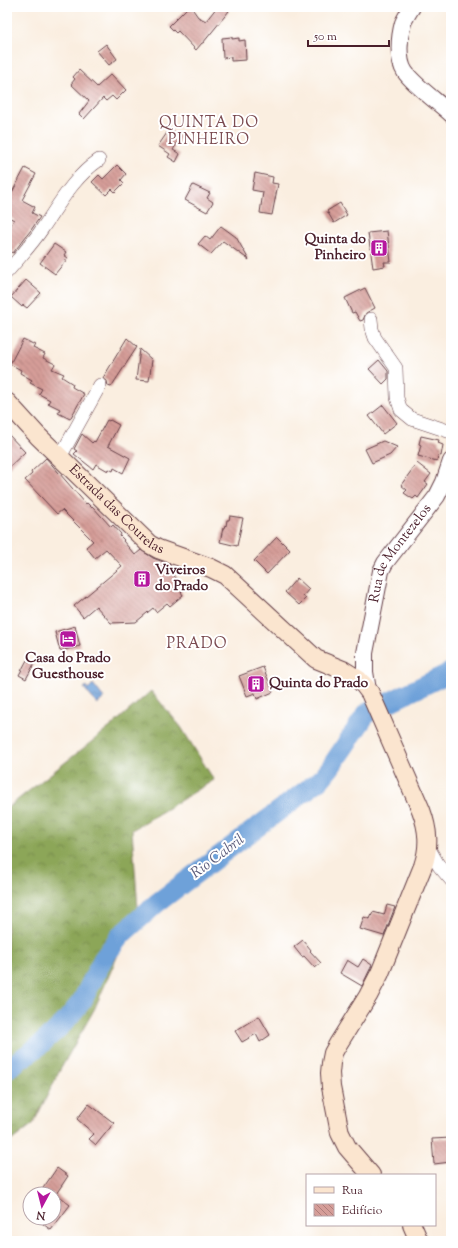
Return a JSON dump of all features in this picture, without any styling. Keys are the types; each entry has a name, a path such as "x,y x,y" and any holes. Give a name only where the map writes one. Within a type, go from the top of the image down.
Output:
{"main road":[{"name":"Estrada das Courelas","path":"9,407 149,544 158,549 211,568 225,575 313,656 323,663 331,666 361,665 363,683 370,693 384,723 424,817 428,834 428,847"},
{"path":"370,1174 347,1147 340,1133 330,1082 331,1063 333,1052 380,974 421,872 428,847"},
{"path":"412,1226 419,1241"}],"street":[{"path":"412,7 401,31 400,49 404,69 414,81 451,114"},
{"path":"7,272 42,229 64,195 77,179 90,166 99,160"},
{"path":"371,319 375,338 396,368 397,396 401,410 412,419 451,432"},
{"path":"60,457 100,385"},
{"name":"Rua de Montezelos","path":"361,665 382,568 437,496 444,482 451,461"},
{"path":"428,847 439,866 451,880"}],"green space":[{"path":"151,691 181,727 214,780 132,830 138,908 95,1008 59,1072 33,1124 7,1144 7,808 109,728"}],"water":[{"path":"93,684 104,698 97,704 84,688 86,686 88,689"}],"building":[{"path":"188,7 191,7 198,17 206,21 217,7 223,7 229,11 196,50 178,31 176,33 169,26"},
{"path":"232,37 232,39 239,38 239,41 245,40 246,60 231,61 231,57 223,58 222,38"},
{"path":"106,44 117,59 109,65 97,51"},
{"path":"79,70 97,87 111,74 126,90 116,100 112,96 106,101 103,98 84,119 79,114 89,101 71,84 75,79 73,77"},
{"path":"169,130 181,137 173,150 180,154 176,162 168,157 170,154 158,146"},
{"path":"117,165 126,174 121,180 124,183 115,192 112,189 106,195 92,182 99,175 103,179"},
{"path":"25,168 36,174 22,200 35,207 32,213 40,217 13,253 7,249 7,231 14,220 7,216 7,202"},
{"path":"255,173 273,177 272,183 278,184 272,215 260,213 263,192 252,190"},
{"path":"193,185 210,193 207,198 213,202 207,212 185,200"},
{"path":"340,203 347,215 334,223 327,211"},
{"path":"221,226 236,237 249,260 223,241 211,254 198,244 205,236 210,240"},
{"name":"Quinta do Pinheiro","path":"387,231 391,262 384,262 385,266 373,268 368,233"},
{"path":"54,244 66,252 64,255 68,258 55,274 40,263"},
{"path":"26,280 41,293 27,308 23,305 22,307 11,297"},
{"path":"365,288 375,308 366,313 363,320 360,321 355,312 352,313 345,298"},
{"path":"127,338 137,347 111,387 108,386 107,381 103,378"},
{"path":"23,339 35,345 33,348 45,354 43,358 55,364 52,369 64,374 62,377 73,384 72,387 84,394 70,419 58,413 60,409 48,403 50,400 39,394 42,389 30,383 32,380 20,373 21,370 10,364"},
{"path":"140,349 152,360 149,381 136,380"},
{"path":"379,360 388,371 388,379 383,384 369,369"},
{"path":"383,405 397,423 383,434 369,416"},
{"path":"107,420 119,425 108,446 130,458 123,473 114,468 113,471 109,469 108,471 96,464 93,469 74,454 77,451 74,449 82,434 92,443 94,441 95,442"},
{"path":"7,433 25,452 7,469"},
{"path":"421,436 439,440 438,443 443,445 441,456 438,455 437,461 418,456 421,445 419,444"},
{"path":"383,441 397,447 390,455 372,463 365,449"},
{"path":"46,458 86,504 87,503 92,508 93,507 111,527 113,525 121,534 120,536 124,540 123,541 135,555 141,550 153,558 171,565 168,569 185,588 181,592 183,595 170,606 167,603 156,612 153,608 136,622 111,623 96,606 83,617 74,606 122,566 106,549 95,558 86,547 93,541 62,510 57,514 25,480"},
{"path":"417,463 431,474 425,482 428,484 418,498 416,496 413,499 404,493 407,490 401,485"},
{"path":"230,516 243,518 237,546 220,542 223,528 225,525 226,526 227,520 229,520"},
{"path":"277,537 290,550 267,574 254,561"},
{"path":"297,578 309,589 303,596 306,598 299,605 285,592"},
{"path":"75,626 80,646 60,651 55,632"},
{"path":"27,660 34,664 26,679 19,675"},
{"name":"Quinta do Prado","path":"263,667 273,692 257,699 255,693 247,696 239,676"},
{"path":"387,905 395,907 384,936 360,929 364,917 370,919 373,912 384,915"},
{"path":"303,940 311,950 310,951 321,963 315,968 304,956 302,957 294,947"},
{"path":"363,959 372,965 362,986 340,973 347,960 358,967"},
{"path":"259,1016 270,1035 260,1042 256,1034 242,1042 235,1031"},
{"path":"89,1104 114,1123 96,1145 89,1139 94,1134 77,1119"},
{"path":"451,1138 451,1162 434,1164 432,1139"},
{"path":"57,1168 68,1176 61,1186 45,1186"},
{"path":"62,1199 70,1205 62,1216"},
{"path":"46,1226 54,1226 51,1230"}],"waterway":[{"name":"Rio Cabril","path":"7,1069 39,1046 64,1023 82,1001 103,959 121,935 157,903 321,779 367,713 451,672"}],"place":[{"name":"Quinta do Pinheiro","path":"379,248"},
{"name":"Viveiros do Prado","path":"142,579"},
{"name":"Casa do Prado Guesthouse","path":"68,639"},
{"name":"Quinta do Prado","path":"256,684"}],"district":[{"name":"QUINTA DO PINHEIRO","path":"209,132"},
{"name":"PRADO","path":"197,644"}]}
